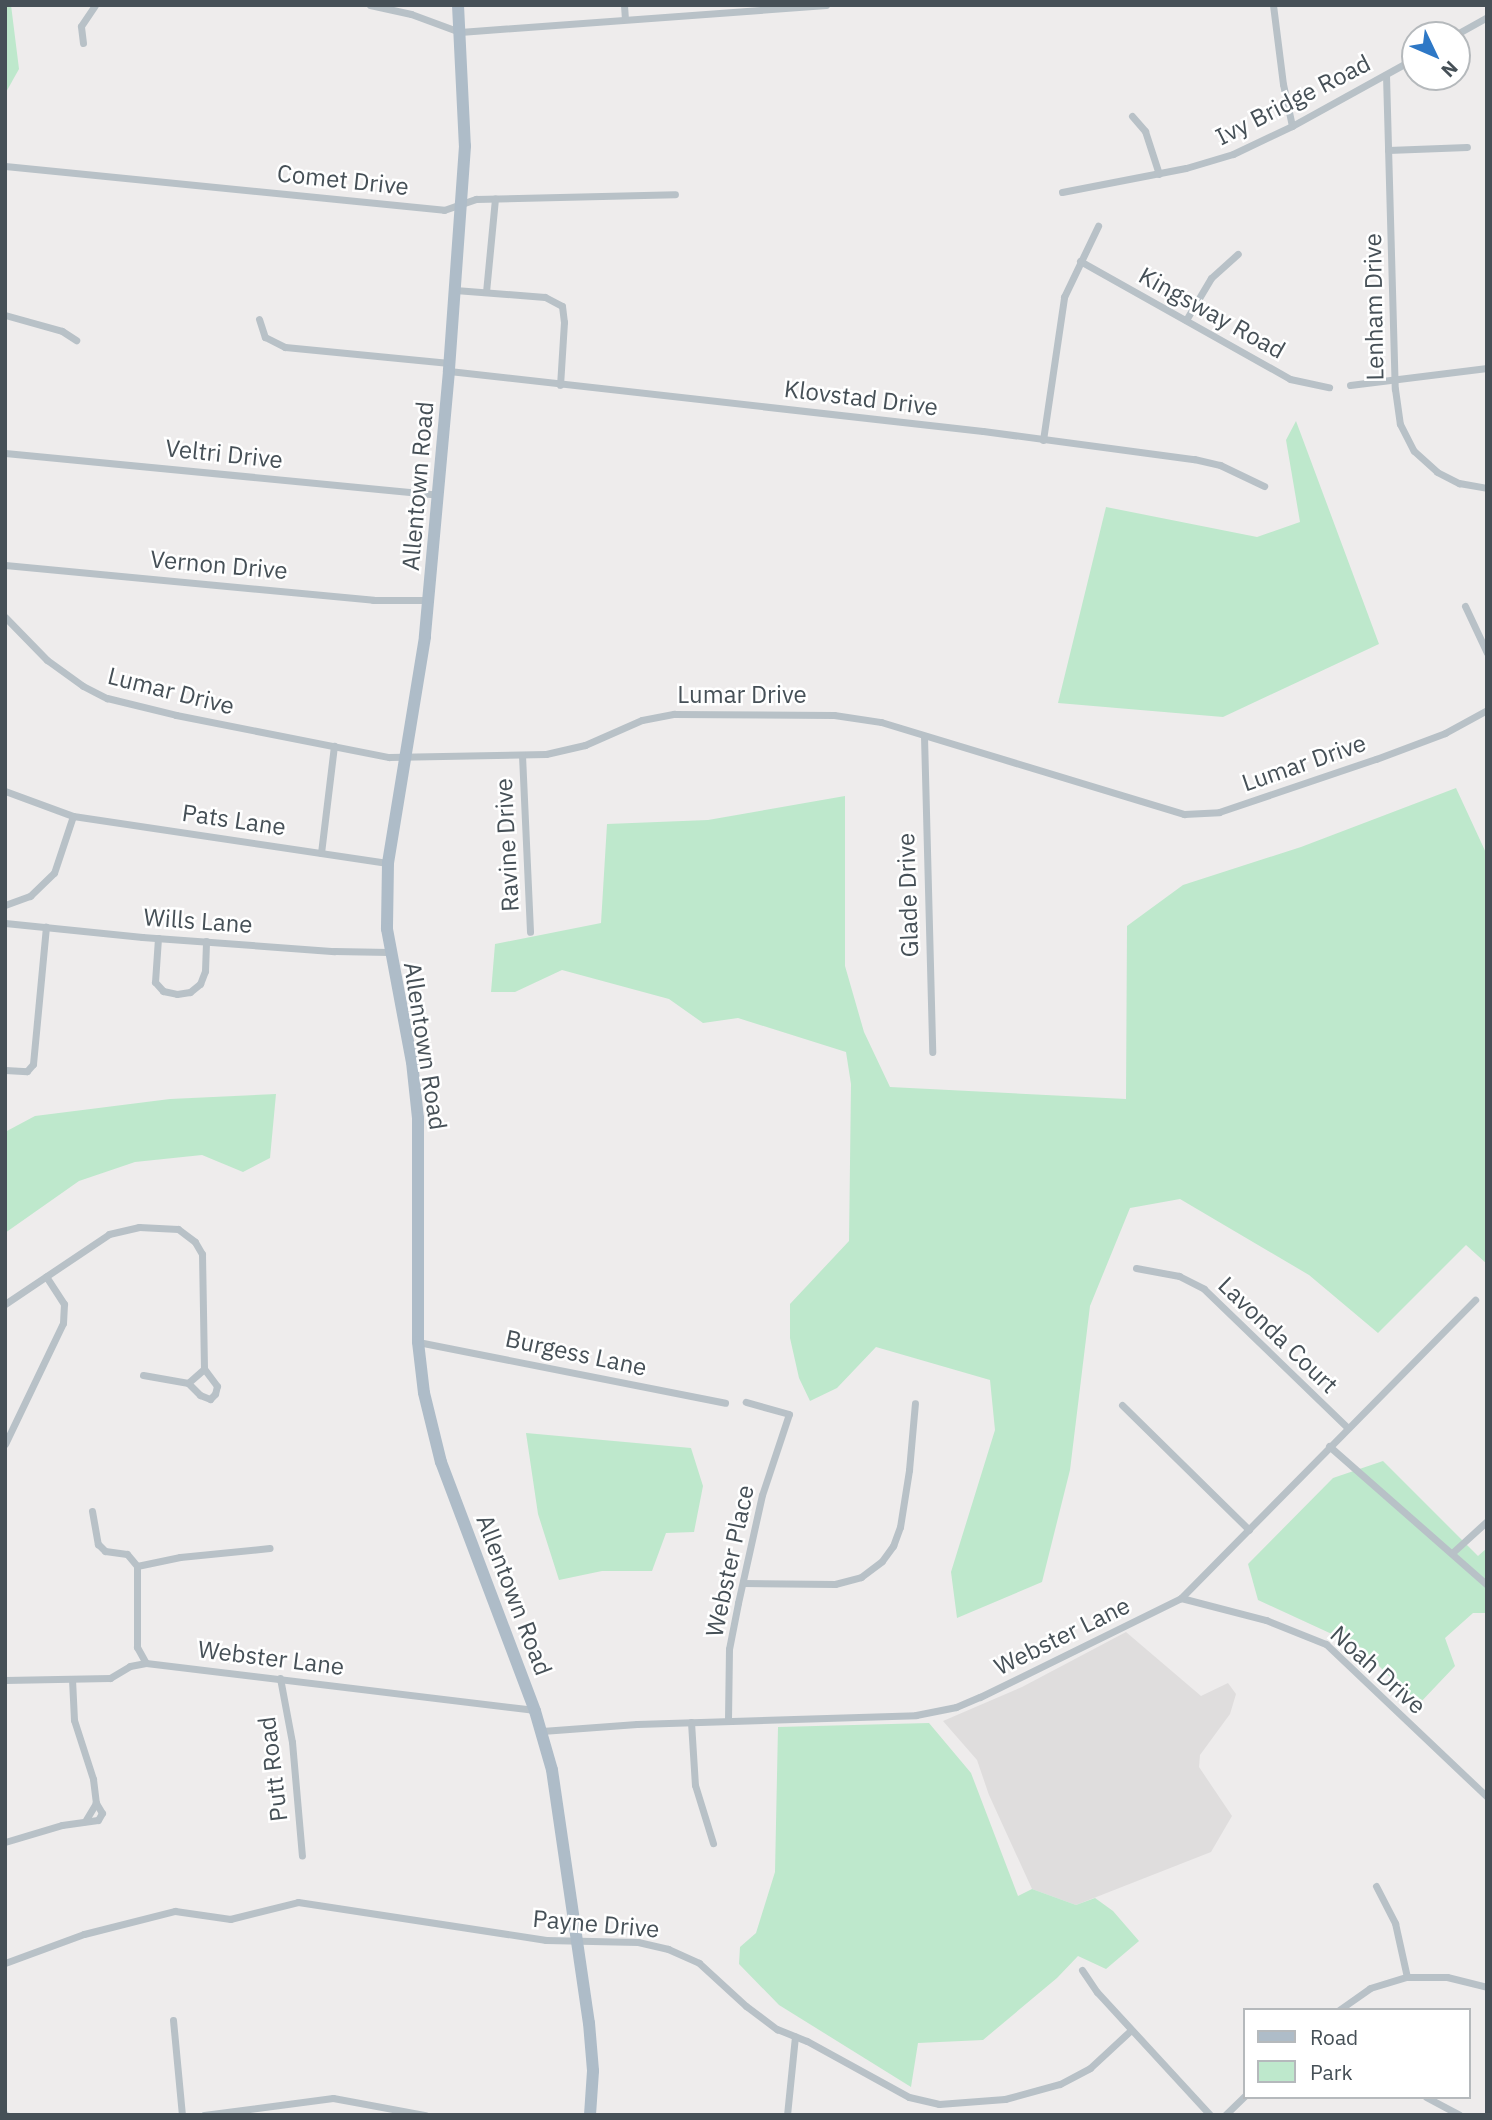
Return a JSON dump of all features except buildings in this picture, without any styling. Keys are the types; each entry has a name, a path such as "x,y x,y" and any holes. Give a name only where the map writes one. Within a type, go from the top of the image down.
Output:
{"main road":[{"name":"Allentown Road","path":"458,5 465,146 449,367 429,600 388,863 386,908 389,952 412,1062 419,1129 418,1342 427,1413 441,1462 535,1710 558,1795 593,2056 590,2115"}],"street":[{"path":"83,43 81,26 95,5"},
{"path":"370,5 411,14 460,32 826,5"},
{"path":"624,5 625,19"},
{"path":"1273,5 1283,84 1292,126"},
{"path":"1471,26 1487,16"},
{"name":"Ivy Bridge Road","path":"1062,192 1159,174 1233,154 1292,126 1401,66"},
{"name":"Lenham Drive","path":"1386,75 1396,380 1400,424 1414,451 1444,477 1465,485 1487,488"},
{"path":"1132,116 1145,131 1159,174"},
{"path":"1388,150 1467,147"},
{"name":"Comet Drive","path":"5,166 444,210 473,199 675,194"},
{"path":"486,292 495,198"},
{"path":"1043,440 1061,310 1067,287 1098,226"},
{"path":"1186,320 1211,278 1238,254"},
{"name":"Kingsway Road","path":"1080,261 1290,379 1329,387"},
{"path":"455,290 545,297 562,306 564,321 560,384"},
{"path":"5,315 62,331 76,340"},
{"name":"Klovstad Drive","path":"259,319 265,337 285,347 560,384 1205,461 1264,486"},
{"path":"1350,385 1487,368"},
{"name":"Veltri Drive","path":"5,453 438,495"},
{"name":"Vernon Drive","path":"5,565 373,600 429,600"},
{"path":"1465,606 1487,653"},
{"name":"Lumar Drive","path":"5,617 47,660 75,681 107,698 334,746 405,758 522,755 575,748 642,720 674,714 848,716 881,722 1174,812 1202,814 1243,805 1419,744 1487,710"},
{"name":"Glade Drive","path":"924,736 932,1052"},
{"path":"321,853 334,746"},
{"name":"Ravine Drive","path":"522,755 530,932"},
{"name":"Pats Lane","path":"5,791 74,816 388,863"},
{"path":"5,905 30,897 54,873 74,816"},
{"name":"Wills Lane","path":"5,923 158,938 389,952"},
{"path":"5,1070 27,1071 33,1064 46,927"},
{"path":"158,938 155,982 163,991 177,994 190,992 200,984 205,971 206,941"},
{"path":"5,1304 92,1243 117,1232 154,1227 184,1232 195,1241 202,1254 204,1370 217,1386 212,1397 200,1395 188,1383 143,1376"},
{"name":"Lavonda Court","path":"1136,1268 1179,1276 1204,1289 1348,1428"},
{"path":"5,1444 63,1323 64,1304 46,1276"},
{"name":"Webster Lane","path":"542,1731 728,1720 916,1714 956,1707 1181,1598 1475,1300"},
{"name":"Burgess Lane","path":"418,1342 725,1403"},
{"path":"188,1383 204,1370"},
{"name":"Webster Place","path":"728,1720 729,1649 762,1495 789,1414 746,1402"},
{"path":"743,1583 835,1584 861,1577 882,1561 893,1546 900,1527 915,1403"},
{"path":"1122,1405 1249,1530"},
{"path":"1329,1446 1487,1585"},
{"path":"92,1511 98,1544 105,1550 130,1555 137,1566 137,1647 146,1663"},
{"path":"1452,1553 1487,1521"},
{"path":"137,1566 180,1557 270,1548"},
{"name":"Noah Drive","path":"1181,1598 1279,1624 1326,1644 1487,1797"},
{"name":"Webster Lane","path":"5,1680 110,1678 130,1666 146,1663 535,1710"},
{"name":"Putt Road","path":"280,1678 292,1742 302,1856"},
{"path":"5,1842 85,1821 96,1803 93,1779 74,1720 72,1679"},
{"path":"691,1722 695,1786 713,1843"},
{"path":"1376,1886 1395,1923 1407,1977"},
{"name":"Payne Drive","path":"5,1963 84,1934 175,1911 230,1919 256,1914 280,1904 298,1902 519,1936 579,1942 638,1942 680,1953 709,1970 771,2026 909,2097 939,2104 1005,2099 1060,2084 1090,2068 1131,2030"},
{"path":"1082,1970 1131,2030 1210,2115"},
{"path":"1342,2008 1370,1989 1407,1977 1447,1977 1487,1987"},
{"path":"173,2020 181,2115"},
{"path":"787,2115 789,2067 795,2036"},
{"path":"1225,2115 1244,2097"},
{"path":"204,2115 333,2098 425,2115"},
{"path":"1430,2099 1460,2115"},
{"path":"938,2115 939,2104"}],"shaded area":[{"path":"1126,1632 1201,1696 1228,1683 1236,1694 1230,1714 1200,1755 1199,1767 1232,1816 1211,1852 1076,1905 1032,1889 989,1795 977,1760 943,1721 1022,1687"}],"green space":[{"path":"5,5 11,5 19,69 5,94"},
{"path":"1296,421 1379,644 1223,717 1058,703 1106,507 1257,537 1300,522 1286,440"},
{"path":"1456,788 1487,855 1487,1264 1466,1245 1378,1333 1309,1275 1180,1199 1130,1208 1090,1306 1070,1470 1042,1582 957,1618 951,1572 995,1430 990,1380 876,1347 837,1388 810,1401 799,1378 790,1338 790,1304 849,1241 851,1084 846,1052 738,1018 703,1023 669,999 562,970 515,992 491,992 495,944 601,923 607,824 708,820 845,796 845,966 864,1032 890,1087 1126,1099 1127,926 1183,885 1301,847"},
{"path":"276,1094 270,1158 243,1172 202,1155 135,1162 79,1181 5,1233 5,1132 35,1116 170,1099"},
{"path":"526,1433 691,1448 703,1486 694,1532 666,1533 652,1571 602,1571 559,1580 538,1514"},
{"path":"1383,1461 1478,1556 1487,1548 1487,1613 1473,1613 1445,1638 1455,1666 1418,1705 1360,1647 1258,1600 1248,1564 1333,1478"},
{"path":"929,1723 971,1773 1018,1896 1032,1889 1076,1905 1095,1898 1113,1911 1139,1941 1106,1969 1078,1956 1057,1978 983,2040 918,2043 911,2087 779,2005 739,1964 740,1947 756,1933 775,1872 778,1727"}]}
